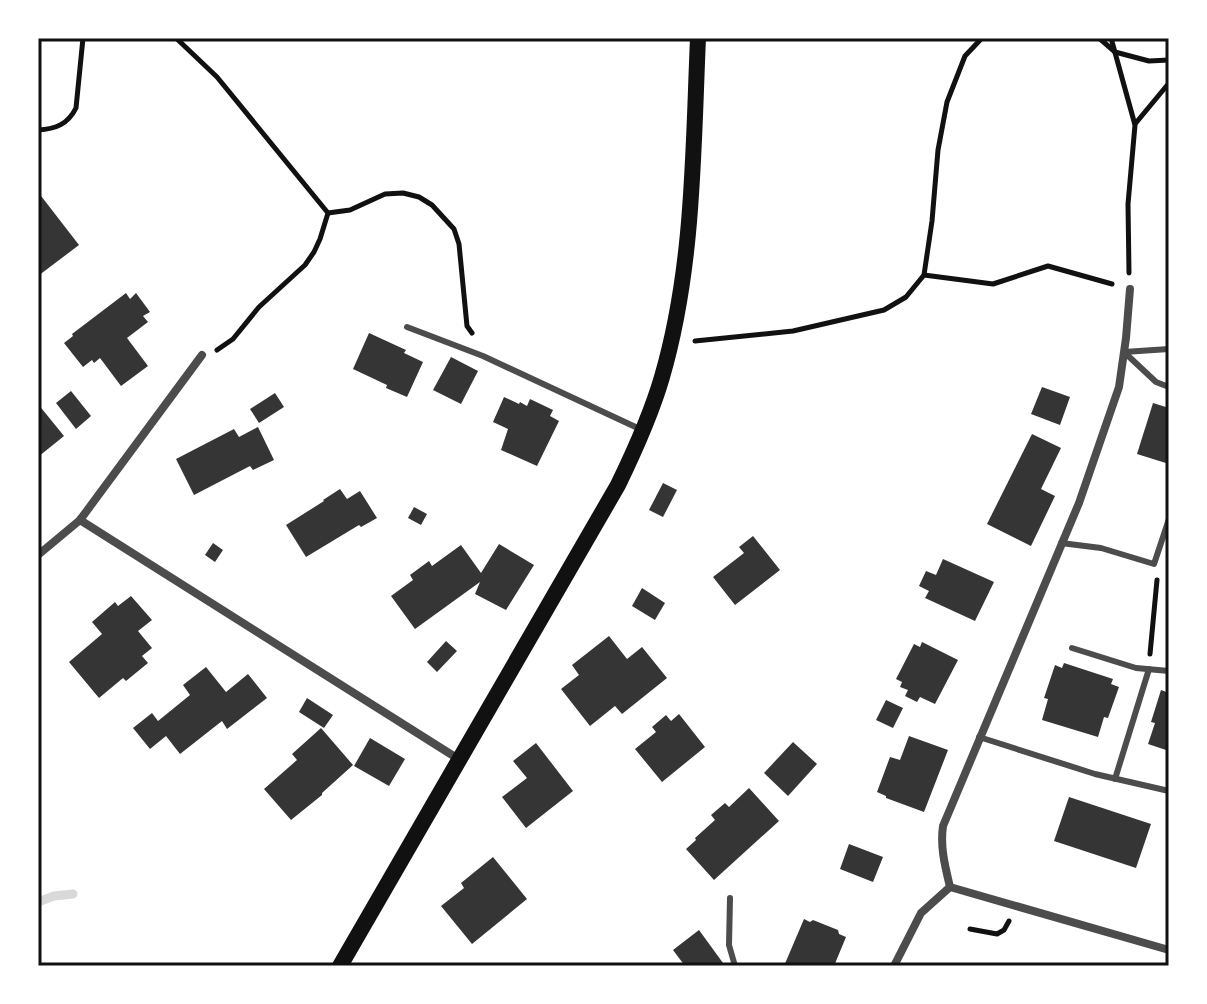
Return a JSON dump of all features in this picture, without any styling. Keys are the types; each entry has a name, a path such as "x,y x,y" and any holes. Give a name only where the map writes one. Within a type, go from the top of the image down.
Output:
{"main road":[{"path":"340,966 618,485 643,431 662,378 679,301 691,208 698,38"}],"street":[{"path":"950,887 942,856 943,826 1092,466 1119,387 1130,289"},
{"path":"38,555 80,520 202,355"},
{"path":"80,520 460,760"},
{"path":"950,887 1169,950"},
{"path":"894,966 921,913 950,887"}],"lane":[{"path":"407,327 483,356 643,431"},
{"path":"1124,352 1169,349"},
{"path":"1124,352 1156,382 1169,387"},
{"path":"1061,543 1101,548 1154,564 1169,519"},
{"path":"1072,648 1136,668 1169,671"},
{"path":"1115,779 1149,669"},
{"path":"979,737 1095,774 1169,791"},
{"path":"730,898 729,945 735,966"}],"path":[{"path":"38,130 57,128 71,118 76,108 83,38"},
{"path":"176,38 217,77 328,213"},
{"path":"670,344 793,331 884,310 906,297 924,275 938,150 947,102 965,56 982,38"},
{"path":"1099,38 1115,52 1149,61 1169,60"},
{"path":"924,275 993,284 1048,266 1130,289 1128,204 1135,125 1111,38"},
{"path":"1135,125 1169,83"},
{"path":"328,213 350,210 385,194 403,193 419,197 432,205 454,229 459,244 467,326 478,341 483,356"},
{"path":"202,355 211,354 233,339 259,307 305,265 320,239 328,213"},
{"path":"1149,669 1158,573 1154,564"},
{"path":"970,929 997,934 1004,930 1017,906"}],"building":[{"path":"38,192 79,245 38,276"},
{"path":"126,293 130,299 136,293 150,312 143,316 148,322 127,338 148,366 121,386 100,358 83,367 64,343"},
{"path":"369,333 406,350 404,353 423,362 407,397 353,369"},
{"path":"451,357 478,371 461,404 433,390"},
{"path":"1042,387 1070,397 1060,425 1031,414"},
{"path":"71,391 91,416 76,429 56,403"},
{"path":"275,393 284,407 259,423 250,409"},
{"path":"504,397 527,406 530,399 553,410 550,416 559,421 537,466 501,450 508,429 493,422"},
{"path":"1153,403 1169,408 1169,464 1137,454"},
{"path":"38,404 64,436 38,457"},
{"path":"258,427 274,460 253,470 250,466 194,495 176,459 234,429 239,437"},
{"path":"1032,434 1061,448 1041,489 1055,496 1031,546 987,524"},
{"path":"663,483 677,490 663,517 649,510"},
{"path":"340,489 347,499 360,491 377,518 361,527 359,525 306,557 286,525"},
{"path":"414,507 427,514 421,525 408,518"},
{"path":"753,536 780,570 735,605 713,577 744,553 739,547"},
{"path":"213,543 223,550 215,562 205,555"},
{"path":"499,544 534,565 506,610 475,594 480,582 415,629 391,596 413,580 410,575 429,561 432,566 461,545 481,573"},
{"path":"943,559 994,582 975,621 925,598 929,591 919,586 926,571 936,575"},
{"path":"642,588 665,603 655,620 632,606"},
{"path":"131,596 152,620 138,631 152,648 142,656 148,663 99,698 69,662 102,634 92,622 115,602 118,606"},
{"path":"609,636 627,659 642,647 667,678 622,714 615,706 590,726 561,689 579,675 572,665"},
{"path":"446,641 457,651 437,672 427,662"},
{"path":"922,642 958,660 935,704 920,697 917,702 905,696 908,690 900,687 902,682 896,679 914,644 920,647"},
{"path":"1064,663 1113,679 1111,684 1119,687 1098,737 1042,720 1048,699 1044,698 1055,665 1062,668"},
{"path":"206,667 226,692 248,674 267,698 227,729 222,721 180,754 166,736 150,749 133,728 152,713 158,721 190,695 183,685"},
{"path":"1161,690 1169,693 1169,751 1148,744"},
{"path":"307,698 333,715 324,728 299,712"},
{"path":"886,700 903,708 893,728 876,720"},
{"path":"679,714 705,747 662,782 635,749 656,732 652,727 666,715 671,721"},
{"path":"321,728 353,765 291,820 264,789 297,760 292,754"},
{"path":"909,736 948,750 924,812 877,792 890,757 900,760"},
{"path":"370,738 405,759 389,786 354,766"},
{"path":"793,742 817,764 788,796 764,773"},
{"path":"536,743 573,791 526,828 502,797 527,778 513,761"},
{"path":"749,788 779,821 714,880 686,849 715,820 711,815 725,803 729,807"},
{"path":"1069,797 1151,824 1136,868 1054,841"},
{"path":"849,844 883,857 873,882 840,869"},
{"path":"493,857 527,899 472,944 441,906 464,888 461,883"},
{"path":"804,919 838,930 846,937 834,966 784,966"},
{"path":"699,930 723,963 719,966 685,966 673,950"}],"waterway":[{"path":"38,902 73,894"}]}
